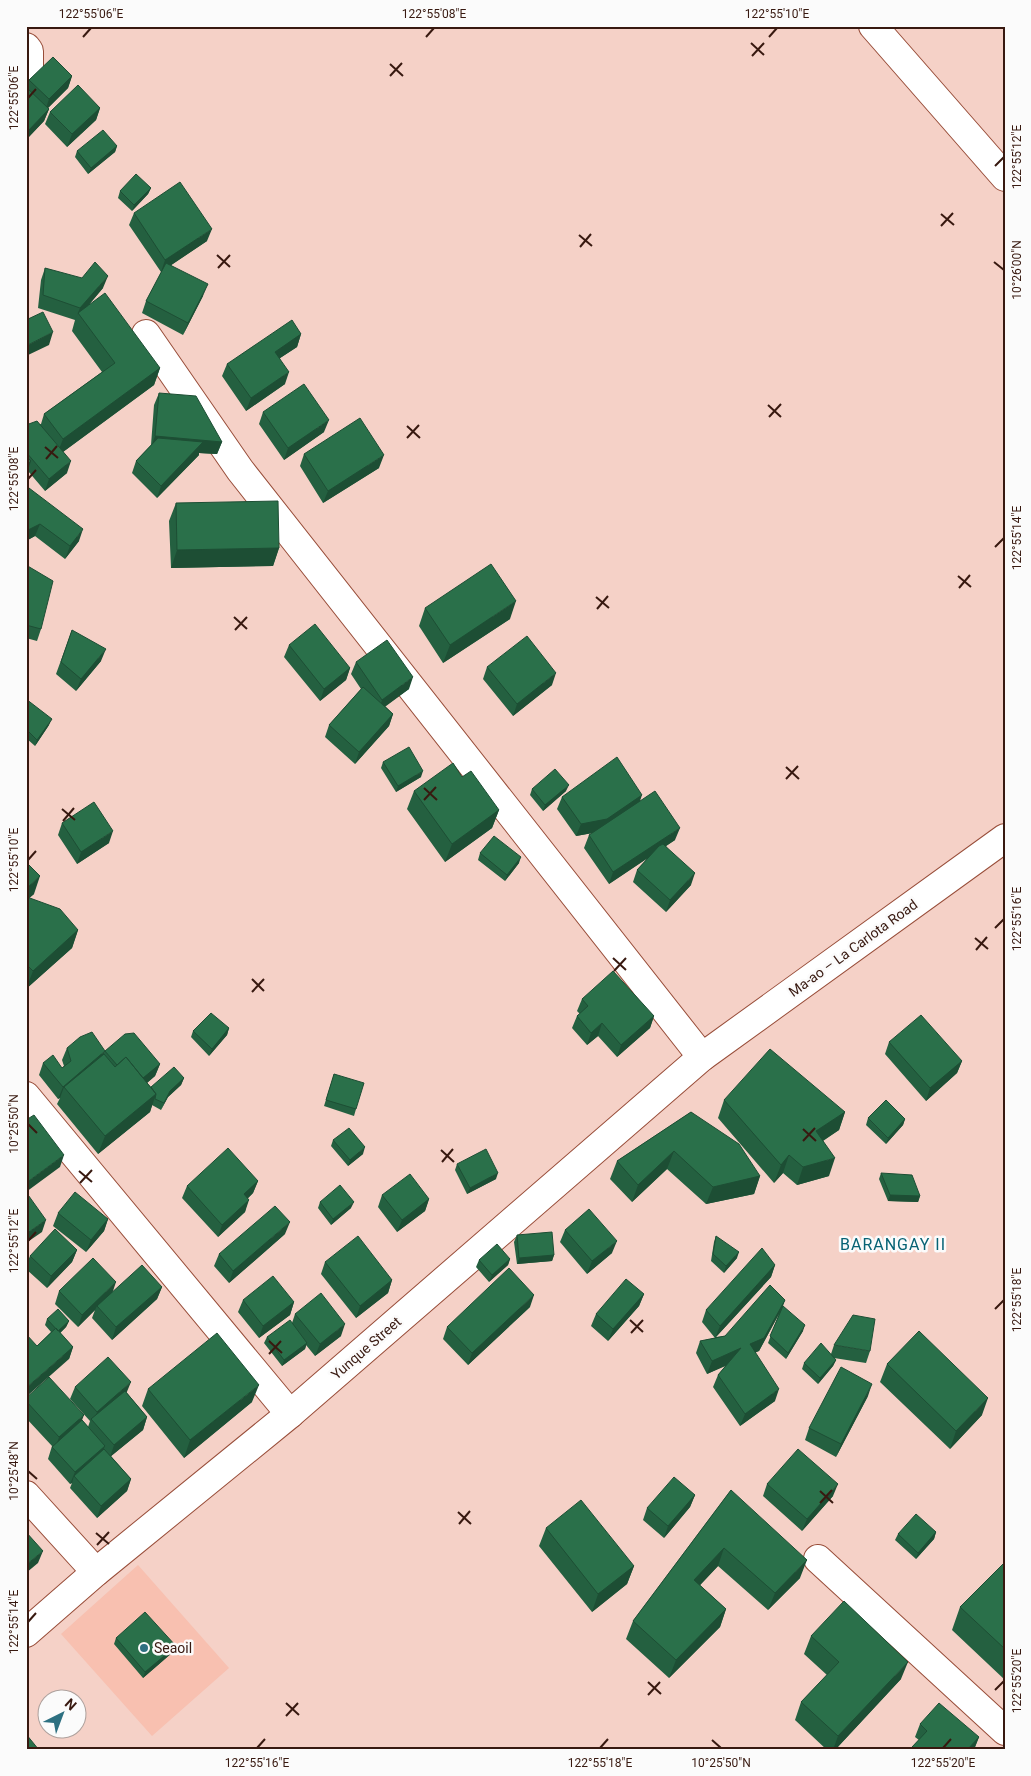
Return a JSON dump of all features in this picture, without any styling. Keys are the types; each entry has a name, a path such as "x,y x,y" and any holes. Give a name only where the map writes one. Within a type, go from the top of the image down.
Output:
{"street":[{"path":"873,26 1005,177"},
{"path":"26,47 29,51 29,72 26,74"},
{"path":"146,334 240,470 702,1057"},
{"name":"Ma-ao – La Carlota Road","path":"702,1057 1005,838"},
{"name":"Yunque Street","path":"26,1633 96,1572 290,1414 702,1057"},
{"path":"26,1097 290,1414"},
{"path":"26,1495 96,1572"},
{"path":"818,1559 1005,1731"}],"shaded area":[{"path":"138,1565 229,1668 152,1736 61,1634"}],"building":[{"path":"53,57 72,76 49,99 29,80"},
{"path":"78,85 100,108 72,134 50,112"},
{"path":"26,87 49,109 27,132 26,132"},
{"path":"103,130 117,146 91,168 77,151"},
{"path":"136,174 151,188 134,205 120,191"},
{"path":"180,182 212,229 165,260 134,213"},
{"path":"95,262 108,276 80,308 43,295 45,268 82,278"},
{"path":"166,263 208,284 188,323 146,301"},
{"path":"105,293 160,368 63,439 44,414 115,363 78,313"},
{"path":"43,312 53,332 26,346 26,320"},
{"path":"292,320 301,334 275,352 289,372 251,398 227,364"},
{"path":"304,384 329,420 288,448 263,412"},
{"path":"159,393 196,396 222,442 155,436"},
{"path":"360,418 384,455 328,491 304,454"},
{"path":"37,421 71,461 49,479 26,452 26,425"},
{"path":"158,438 203,442 161,486 136,461"},
{"path":"26,456 31,461 26,466"},
{"path":"29,488 83,529 70,546 40,524 26,531 26,492"},
{"path":"278,501 279,548 177,550 176,503"},
{"path":"491,564 516,601 450,645 425,608"},
{"path":"26,565 53,581 41,629 26,625"},
{"path":"315,624 350,668 324,689 289,645"},
{"path":"72,630 106,649 81,679 61,662"},
{"path":"527,636 556,673 517,704 487,667"},
{"path":"387,640 413,677 382,700 356,662"},
{"path":"363,687 393,714 359,752 329,725"},
{"path":"26,699 52,719 37,740 26,729"},
{"path":"409,747 423,771 398,786 383,762"},
{"path":"617,757 642,795 607,819 581,824 562,797"},
{"path":"453,763 462,777 471,771 499,810 452,844 414,791"},
{"path":"555,769 569,785 545,805 532,789"},
{"path":"655,791 680,828 613,872 589,835"},
{"path":"94,802 113,831 81,852 62,823"},
{"path":"494,836 521,857 507,875 480,853"},
{"path":"663,844 695,873 670,900 637,870"},
{"path":"26,862 40,876 26,889"},
{"path":"27,897 60,909 78,930 33,971 26,964"},
{"path":"613,971 654,1016 621,1045 602,1023 591,1033 577,1016 588,1006 582,999"},
{"path":"211,1013 229,1028 212,1049 193,1031"},
{"path":"921,1015 962,1061 930,1088 889,1042"},
{"path":"92,1032 105,1051 63,1087 43,1063 53,1055 62,1068 71,1061 67,1048 80,1037"},
{"path":"134,1033 160,1064 143,1078 126,1057 117,1065 105,1051 125,1034"},
{"path":"770,1049 845,1112 816,1131 835,1158 803,1167 789,1155 781,1165 724,1100"},
{"path":"104,1054 115,1067 126,1057 156,1094 105,1136 64,1087"},
{"path":"174,1067 184,1078 170,1091 164,1103 155,1099 156,1094 151,1087"},
{"path":"334,1074 364,1083 356,1109 326,1100"},
{"path":"886,1100 905,1119 888,1138 868,1118"},
{"path":"691,1112 739,1144 760,1176 713,1187 674,1151 638,1185 617,1161"},
{"path":"34,1115 64,1155 26,1183 26,1120"},
{"path":"349,1128 365,1147 350,1160 333,1140"},
{"path":"228,1148 258,1181 244,1194 249,1200 222,1225 187,1186"},
{"path":"486,1149 498,1173 470,1188 457,1164"},
{"path":"881,1173 912,1175 920,1196 890,1195"},
{"path":"410,1174 429,1199 402,1220 382,1195"},
{"path":"340,1185 354,1202 333,1219 320,1202"},
{"path":"26,1192 46,1220 26,1234"},
{"path":"75,1192 108,1219 91,1240 58,1213"},
{"path":"275,1206 290,1222 233,1271 219,1254"},
{"path":"589,1209 617,1241 592,1261 565,1230"},
{"path":"55,1229 77,1250 51,1276 30,1256"},
{"path":"552,1232 554,1255 519,1258 517,1235"},
{"path":"358,1236 392,1280 360,1306 325,1262"},
{"path":"716,1236 739,1252 726,1266 713,1254"},
{"path":"497,1244 510,1259 492,1275 479,1260"},
{"path":"762,1248 775,1265 720,1326 706,1310"},
{"path":"93,1258 116,1282 82,1315 59,1291"},
{"path":"142,1265 162,1287 116,1327 97,1306"},
{"path":"509,1268 534,1295 472,1353 447,1327"},
{"path":"273,1276 294,1302 263,1326 243,1300"},
{"path":"626,1279 644,1294 613,1329 596,1314"},
{"path":"770,1285 785,1300 764,1338 750,1344 779,1389 745,1414 718,1375 741,1348 712,1361 700,1341 725,1336"},
{"path":"321,1293 345,1324 320,1344 295,1314"},
{"path":"783,1306 805,1325 788,1353 770,1336"},
{"path":"58,1309 69,1321 58,1331 47,1319"},
{"path":"853,1315 875,1319 870,1351 834,1345"},
{"path":"290,1320 307,1343 284,1360 267,1337"},
{"path":"56,1328 73,1347 26,1388 26,1334 37,1346"},
{"path":"919,1331 988,1398 956,1431 887,1364"},
{"path":"217,1333 259,1385 190,1440 148,1389"},
{"path":"821,1343 836,1360 820,1378 804,1363"},
{"path":"108,1357 131,1382 97,1412 75,1387"},
{"path":"841,1367 872,1384 841,1444 809,1428"},
{"path":"49,1377 84,1415 59,1437 26,1401 26,1398"},
{"path":"125,1391 147,1417 114,1445 91,1419"},
{"path":"82,1420 105,1446 75,1472 52,1447"},
{"path":"104,1449 131,1479 101,1506 74,1476"},
{"path":"798,1449 838,1484 807,1519 767,1484"},
{"path":"674,1477 695,1495 668,1526 647,1508"},
{"path":"731,1490 807,1560 775,1593 724,1548 694,1580 726,1609 676,1660 633,1621"},
{"path":"581,1500 634,1566 598,1594 546,1528"},
{"path":"916,1514 936,1532 918,1553 898,1534"},
{"path":"26,1532 43,1551 26,1565"},
{"path":"1005,1562 1005,1649 960,1607"},
{"path":"844,1601 908,1662 838,1736 801,1702 839,1662 811,1636"},
{"name":"Seaoil","path":"145,1612 176,1646 145,1672 116,1638"},
{"path":"939,1703 979,1737 969,1750 915,1750 912,1747 927,1731 920,1724"},
{"path":"26,1734 39,1750 26,1750"}],"place":[{"name":"Seaoil","path":"144,1648"}],"district":[{"name":"BARANGAY II","path":"893,1244"}]}
